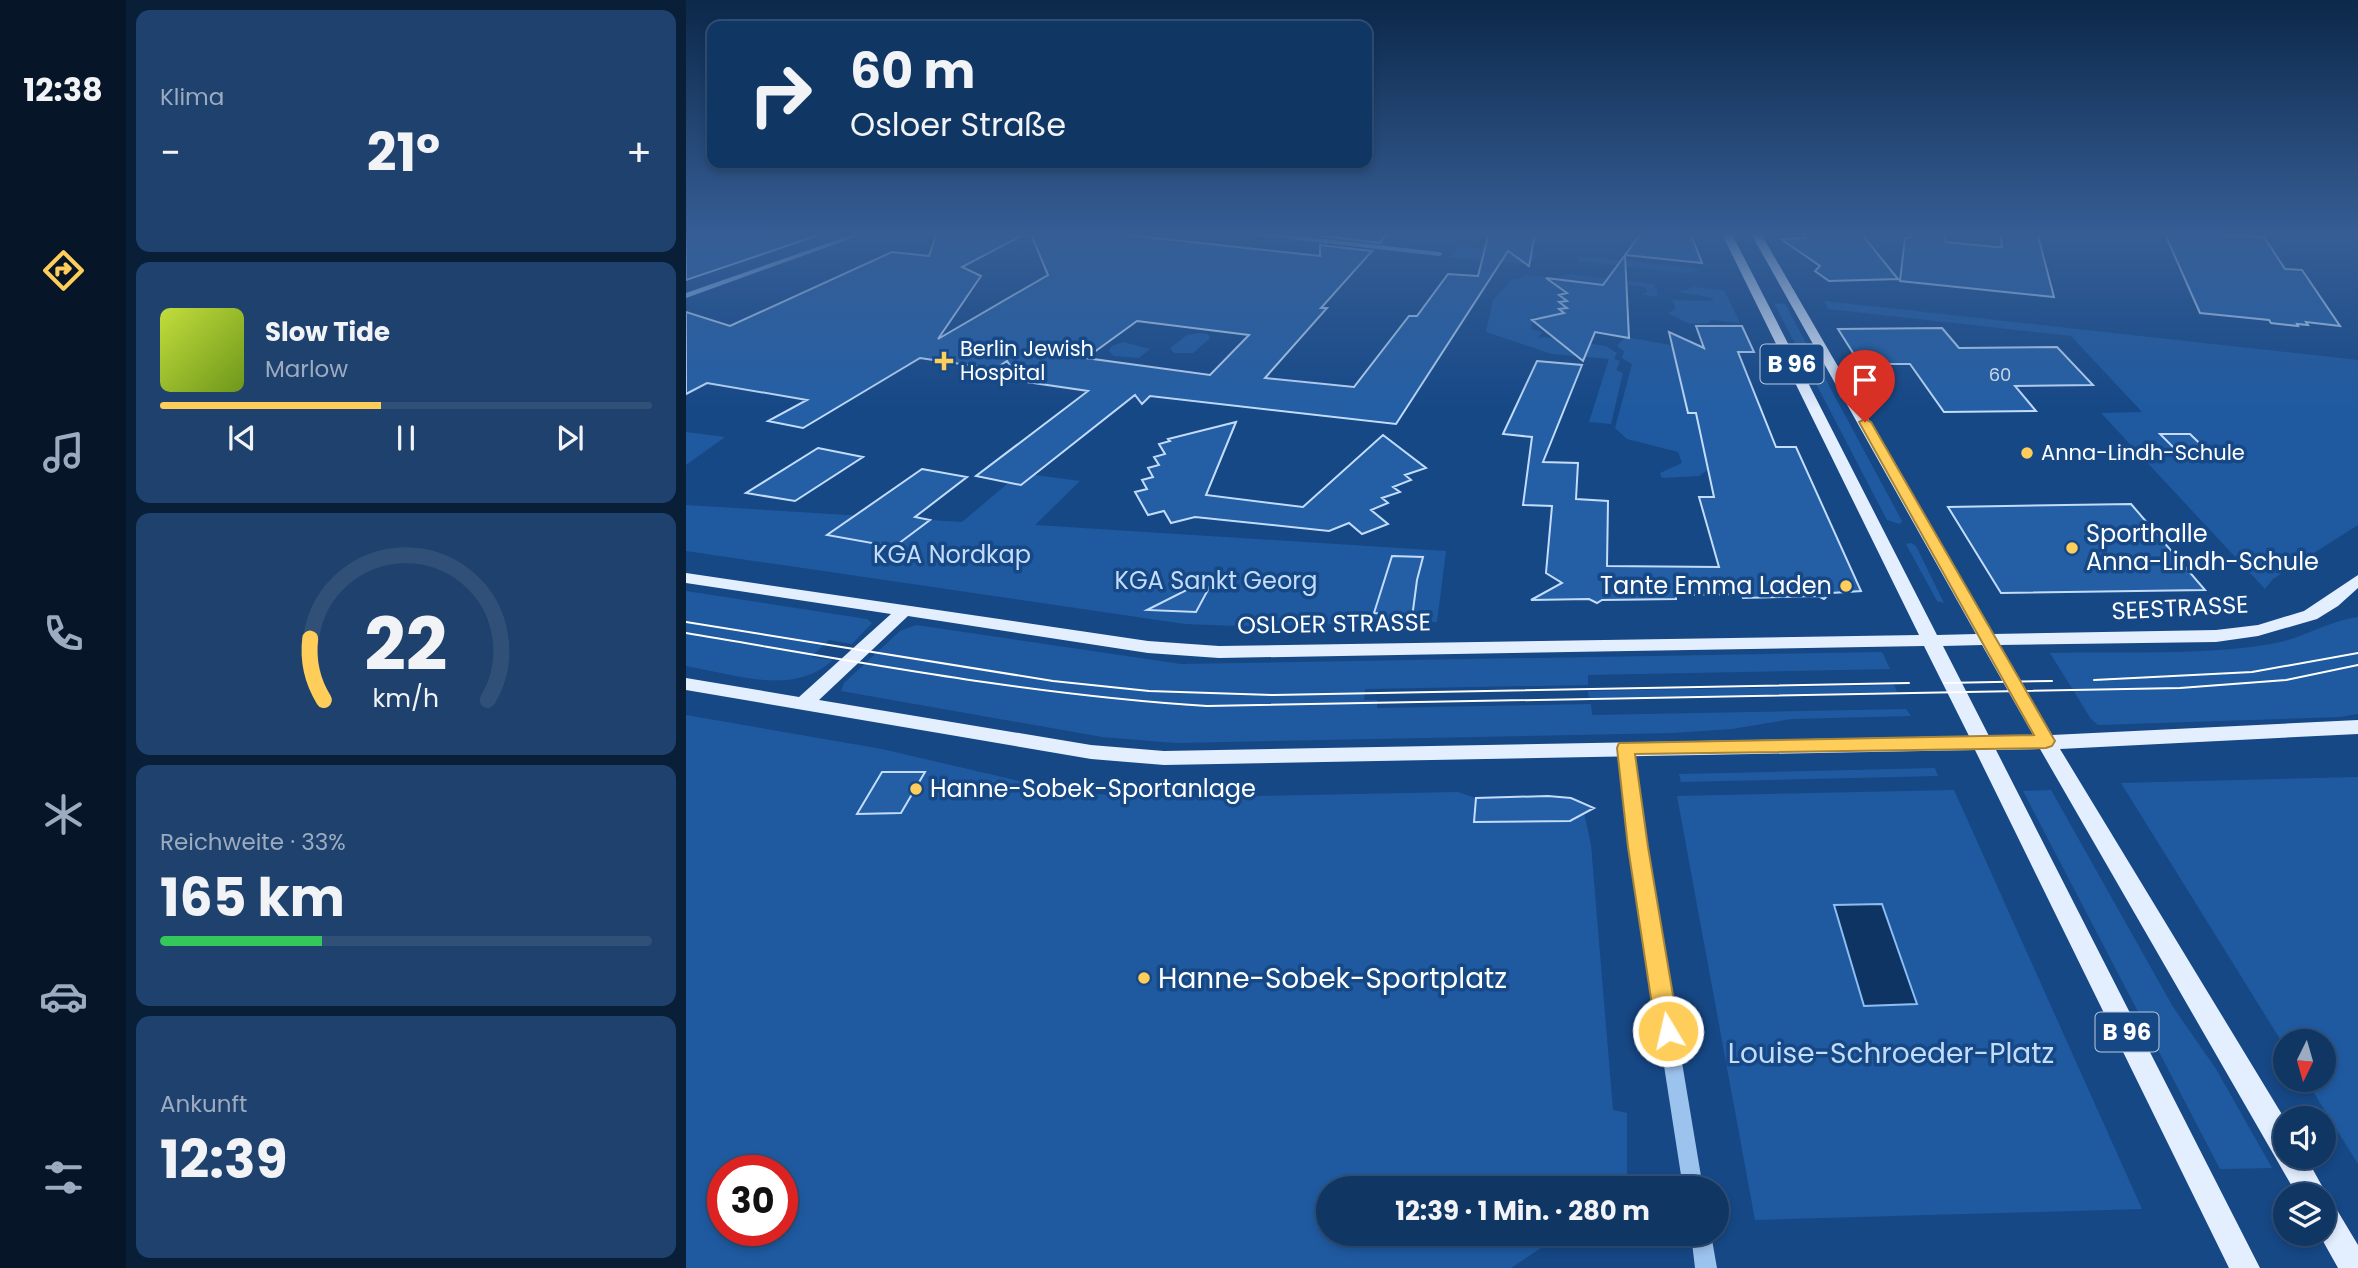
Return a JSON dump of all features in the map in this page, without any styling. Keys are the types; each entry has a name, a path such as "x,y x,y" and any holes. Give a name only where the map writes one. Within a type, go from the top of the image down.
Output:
{"main road":[{"name":"B 96","path":"1771,291 1929,640 2245,1268"},
{"name":"B 96","path":"1778,291 1989,640 2162,944 2273,1127"},
{"name":"OSLOER STRASSE","path":"686,578 1195,652 1989,640"},
{"name":"SEESTRASSE","path":"1989,640 2216,636 2259,631 2298,622 2326,607 2358,580"},
{"path":"804,703 904,611"},
{"path":"686,684 1129,757 2104,741 2358,727"},
{"path":"2336,1236 2355,1268"}],"street":[{"path":"1626,748 1638,847 1691,1176"},
{"path":"1703,1246 1706,1268"}],"green space":[{"path":"1501,291 1566,293 1560,295 1567,301 1560,303 1567,308 1560,310 1565,314 1536,323 1537,317 1534,316 1531,329 1542,332 1538,339 1544,337 1606,346 1617,353 1614,359 1620,361 1616,370 1623,373 1611,424 1589,422 1609,359 1552,354 1486,332 1493,300"},
{"path":"1657,291 1657,297 1641,294"},
{"path":"1725,291 1740,323 1711,320 1709,323 1690,324 1668,313 1676,309 1672,300 1711,301 1714,298 1678,292"},
{"path":"1824,301 2358,360 2358,525 2273,579 2265,589 2101,413 2142,412 2071,336 1828,309"},
{"path":"1774,303 1785,304 1902,521 1900,524 1887,520"},
{"path":"1208,334 1210,338 1193,353 1174,353 1170,348 1187,335"},
{"path":"1625,337 1676,346 1686,383 1680,384 1683,384 1682,393 1686,394 1685,403 1698,413 1700,418 1697,419 1709,469 1699,476 1662,478 1660,473 1682,463 1678,452 1627,439 1615,428 1632,364 1622,358 1624,351 1617,346"},
{"path":"1123,342 1150,349 1139,358 1114,356 1109,351 1112,346"},
{"path":"686,432 725,437 686,465"},
{"name":"KGA Sankt Georg","path":"1020,473 1080,481 1035,525 1446,551 1437,622 1238,626 1185,624 686,551 686,505 962,522"},
{"path":"1906,544 1916,546 1944,603 1937,601"},
{"path":"686,591 867,619 872,623 852,644 829,640 811,657 833,660 817,671 800,678 782,680 743,677 686,666"},
{"path":"2358,617 2358,714 2340,717 2098,725 2091,719 2050,653 2189,652 2244,648 2282,642 2336,622"},
{"path":"916,625 1181,664 1882,652 1890,669 1588,675 1588,685 1365,689 1364,700 1377,700 1377,708 1591,704 1592,715 1906,709 1911,716 1792,719 1732,729 1672,733 1176,743 1102,737 841,691 844,683 900,631"},
{"path":"1894,685 1897,692 1589,698 1588,691"},
{"name":"Hanne-Sobek-Sportplatz","path":"686,715 882,749 1066,792 1156,798 1458,792 1476,798 1548,796 1579,801 1591,845 1613,1110 1627,1113 1627,1176 1316,1176 1316,1246 1544,1246 1511,1268 686,1268"},
{"path":"1935,768 1938,776 1681,782 1679,774"},
{"path":"2358,777 2358,1164 2336,1128 2336,1106 2322,1106 2313,1092 2336,1092 2336,1029 2274,1029 2121,783"},
{"name":"Louise-Schroeder-Platz","path":"1954,790 2142,1209 1755,1220 1677,796"},
{"path":"2051,790 2173,1007 2216,1069 2272,1168 2220,1169 2023,791"}],"shaded area":[{"path":"1882,904 1917,1004 1864,1006 1834,905"}],"building":[{"path":"806,291 971,291 938,339 1020,291 1336,291 1321,308 1327,308 1265,378 1354,387 1409,316 1417,316 1435,291 1482,291 1396,424 1150,396 1142,404 1135,395 1021,485 976,476 1088,391 1020,381 1007,361 995,369 920,358 803,428 768,421 807,400 707,383 686,394 686,312 730,326","holes":["1137,321 1249,335 1210,375 1086,358"]},
{"path":"1564,291 1627,291 1629,338 1595,332 1583,361 1532,320 1564,313 1559,309 1567,308 1559,302 1567,301 1559,295 1567,293"},
{"path":"1998,291 2052,291 2054,297"},
{"path":"2190,291 2316,291 2340,326 2306,322 2308,325 2297,324 2298,326 2271,323 2269,320 2200,313"},
{"path":"1696,326 1742,326 1754,352 1738,352 1776,447 1796,447 1861,591 1831,593 1824,599 1818,596 1743,598 1742,594 1676,595 1676,599 1602,600 1597,603 1589,599 1531,600 1562,583 1546,573 1552,506 1523,505 1532,437 1503,434 1537,361 1582,365 1543,462 1578,463 1576,499 1608,501 1607,566 1719,567 1699,497 1714,497 1696,413 1688,413 1669,332 1704,348"},
{"name":"Anna-Lindh-Schule","path":"1942,328 1959,348 2057,347 2093,385 2015,386 2036,411 1944,412 1910,364 1860,364 1838,329"},
{"path":"1236,422 1206,495 1303,507 1383,435 1426,468 1405,475 1411,480 1393,487 1400,492 1382,498 1388,503 1371,510 1388,524 1362,534 1349,523 1329,531 1195,517 1171,523 1164,511 1148,515 1135,492 1147,489 1142,480 1153,477 1148,468 1159,465 1154,457 1165,454 1159,444 1170,441 1168,439"},
{"path":"2160,434 2190,434 2216,459 2185,459"},
{"path":"818,448 863,457 795,501 746,493"},
{"path":"922,469 967,477 915,517 930,520 894,547 827,535"},
{"name":"Sporthalle Anna-Lindh-Schule","path":"2131,504 2205,590 2001,593 1948,507"},
{"path":"1392,556 1423,557 1412,618 1385,618 1385,614 1374,613"},
{"path":"1216,575 1196,612 1147,610"},
{"path":"882,772 925,772 901,813 857,814"},
{"path":"1476,798 1571,798 1594,808 1570,821 1474,822"}],"tram line":[{"path":"686,622 1053,681 1149,691 1273,695 1909,683"},
{"path":"686,633 1010,686 1207,706 2180,688 2286,680 2358,665"},
{"path":"2094,680 2252,672 2358,653"},
{"path":"1944,683 2052,681"}],"place":[{"name":"Berlin Jewish Hospital","path":"944,361"},
{"name":"Anna-Lindh-Schule","path":"2027,453"},
{"name":"Sporthalle Anna-Lindh-Schule","path":"2072,548"},
{"name":"Tante Emma Laden","path":"1846,586"},
{"name":"Hanne-Sobek-Sportanlage","path":"916,789"},
{"name":"Hanne-Sobek-Sportplatz","path":"1144,978"}],"route":[{"path":"1668,1031 1638,847 1626,748 2046,741 1865,422"}],"park label":[{"name":"KGA Nordkap","path":"952,555"}]}
